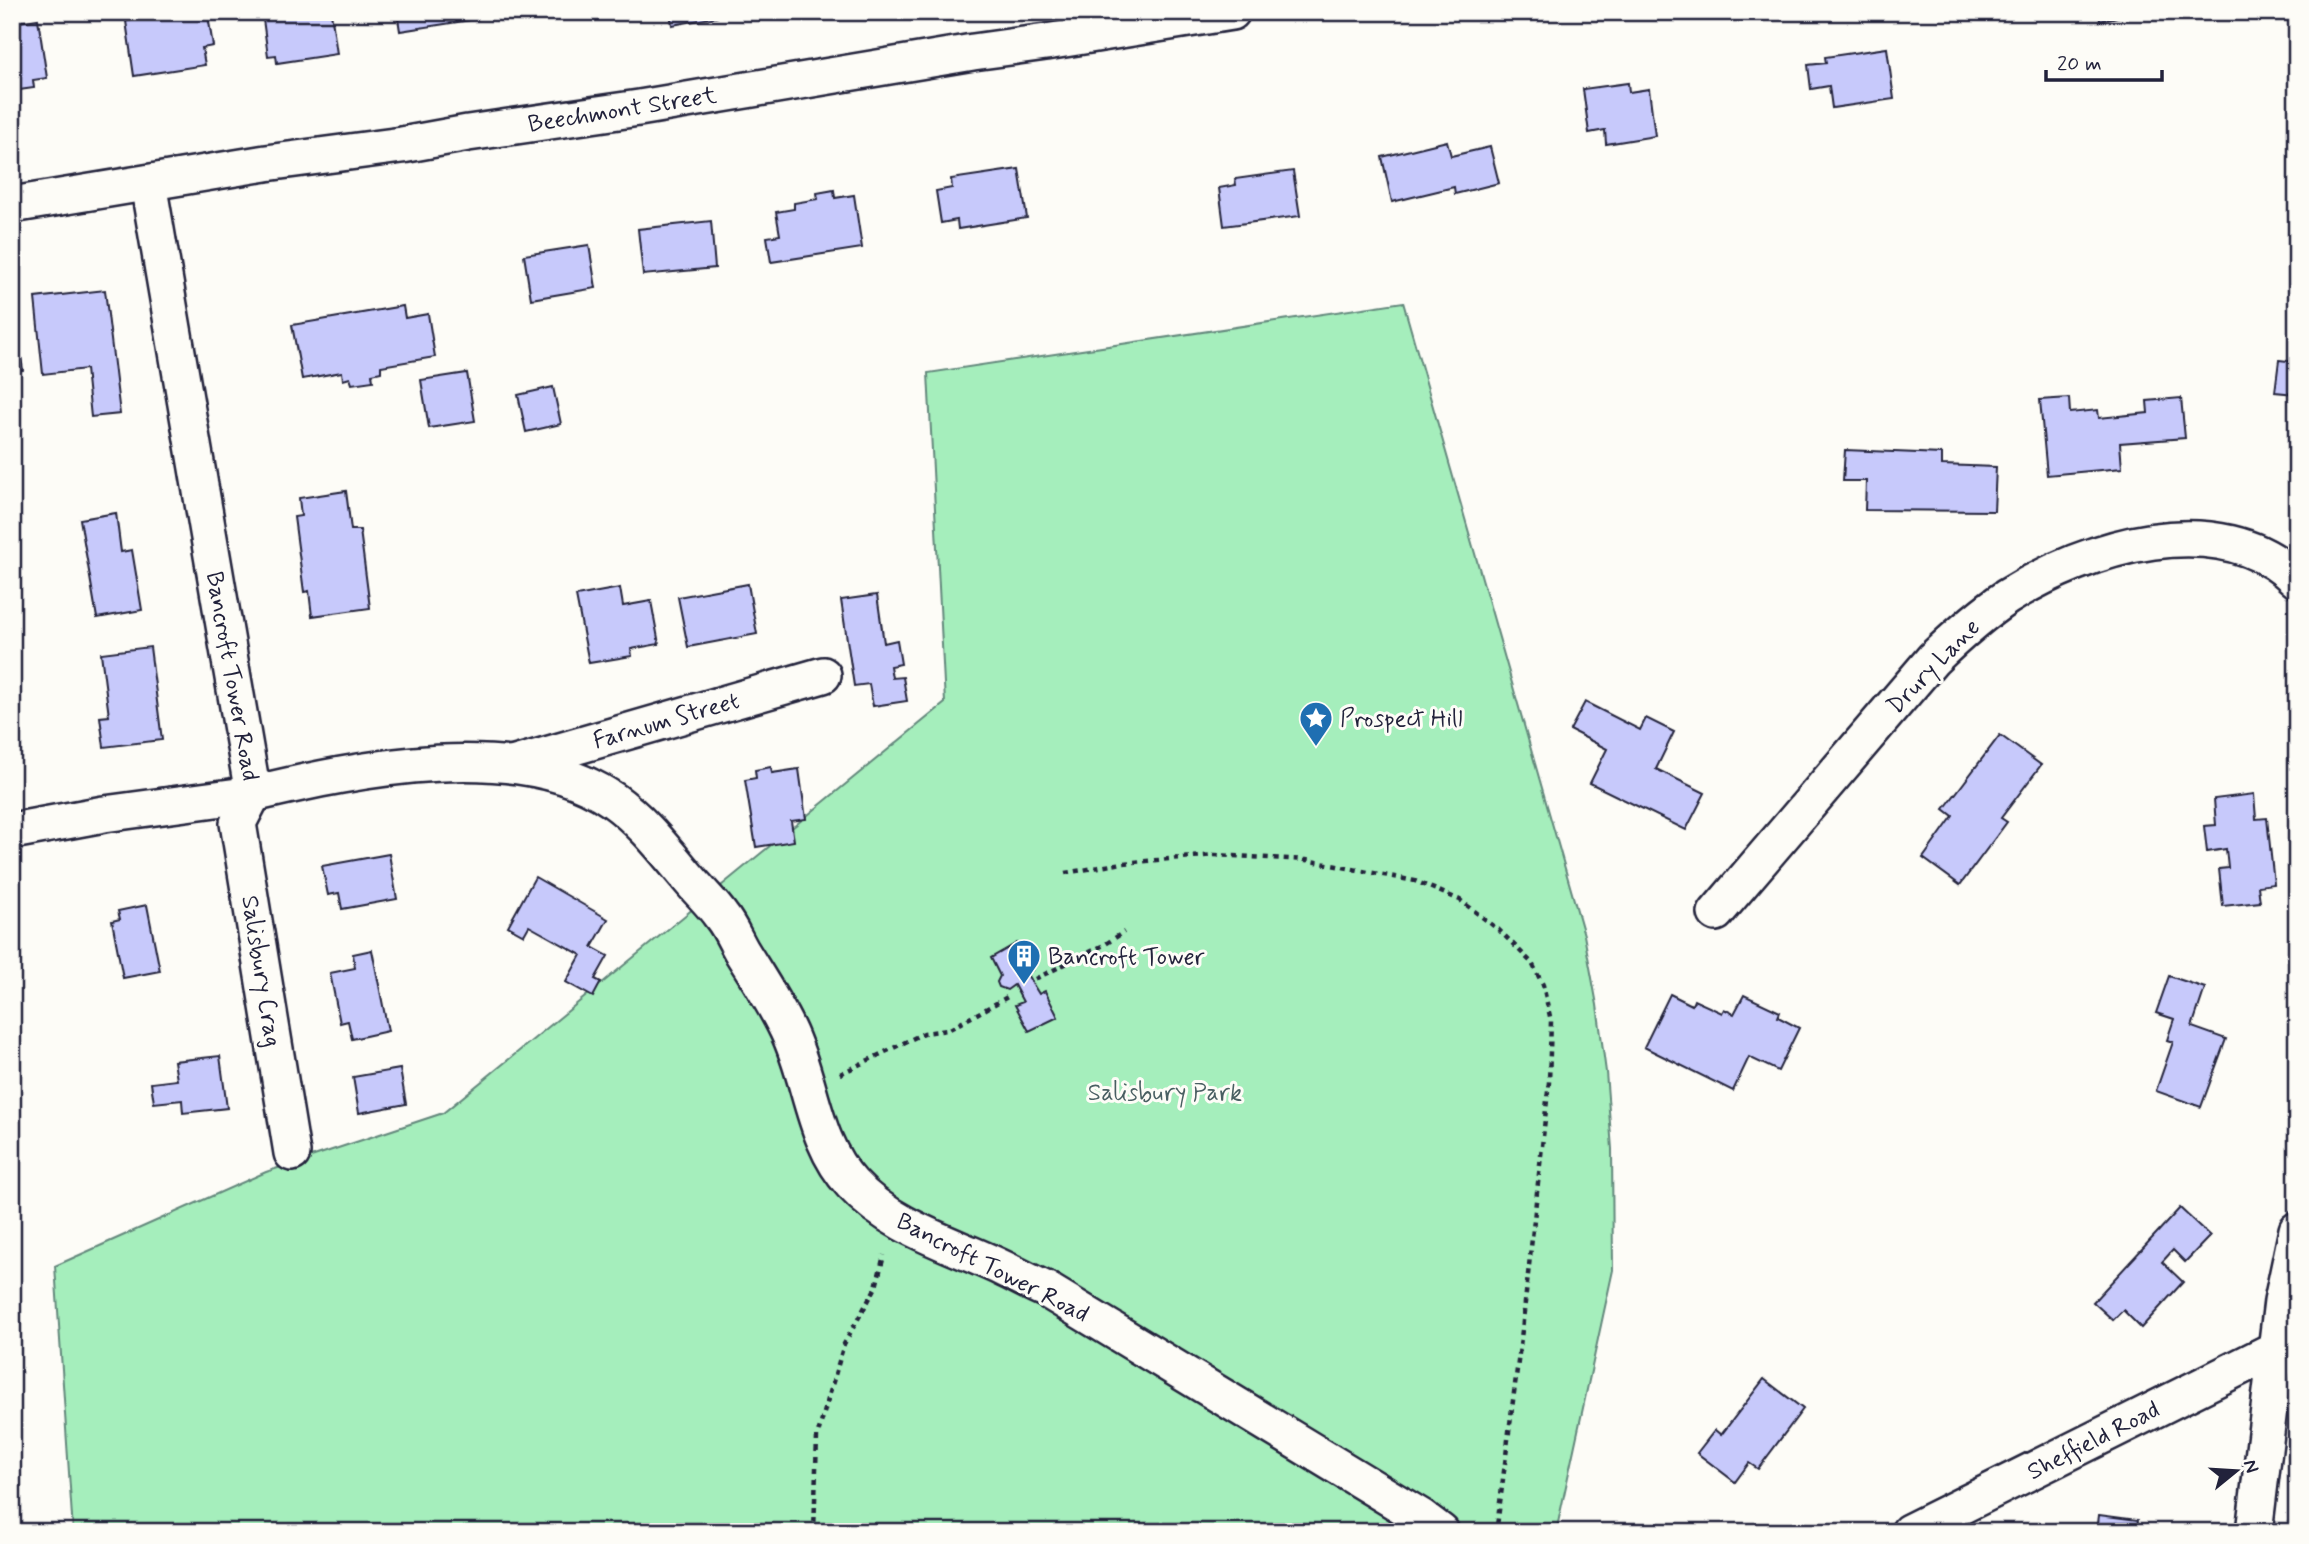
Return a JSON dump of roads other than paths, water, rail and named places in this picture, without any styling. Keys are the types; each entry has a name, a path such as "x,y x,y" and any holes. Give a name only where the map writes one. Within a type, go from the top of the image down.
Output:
{"street":[{"name":"Beechmont Street","path":"12,205 266,163 625,111 973,52 1232,12"},
{"name":"Bancroft Tower Road","path":"148,183 253,794 323,778 446,764 508,766 548,772 594,789 614,801 650,832 732,930 789,1034 830,1154 851,1184 874,1204 924,1235 1045,1289 1421,1517 1441,1532"},
{"name":"Drury Lane","path":"1716,913 1933,659 1968,626 2007,597 2051,573 2097,555 2168,539 2204,539 2261,554 2286,569 2297,580"},
{"name":"Farnum Street","path":"508,766 823,675"},
{"path":"12,831 104,814 253,794"},
{"name":"Salisbury Crag","path":"253,794 238,823 292,1153"},
{"path":"2253,1532 2283,1301 2297,1230"},
{"name":"Sheffield Road","path":"1909,1532 2277,1349"}],"place":[{"name":"Prospect Hill","path":"1316,748"},
{"name":"Bancroft Tower","path":"1024,986"}],"park label":[{"name":"Salisbury Park","path":"1165,1092"}]}
